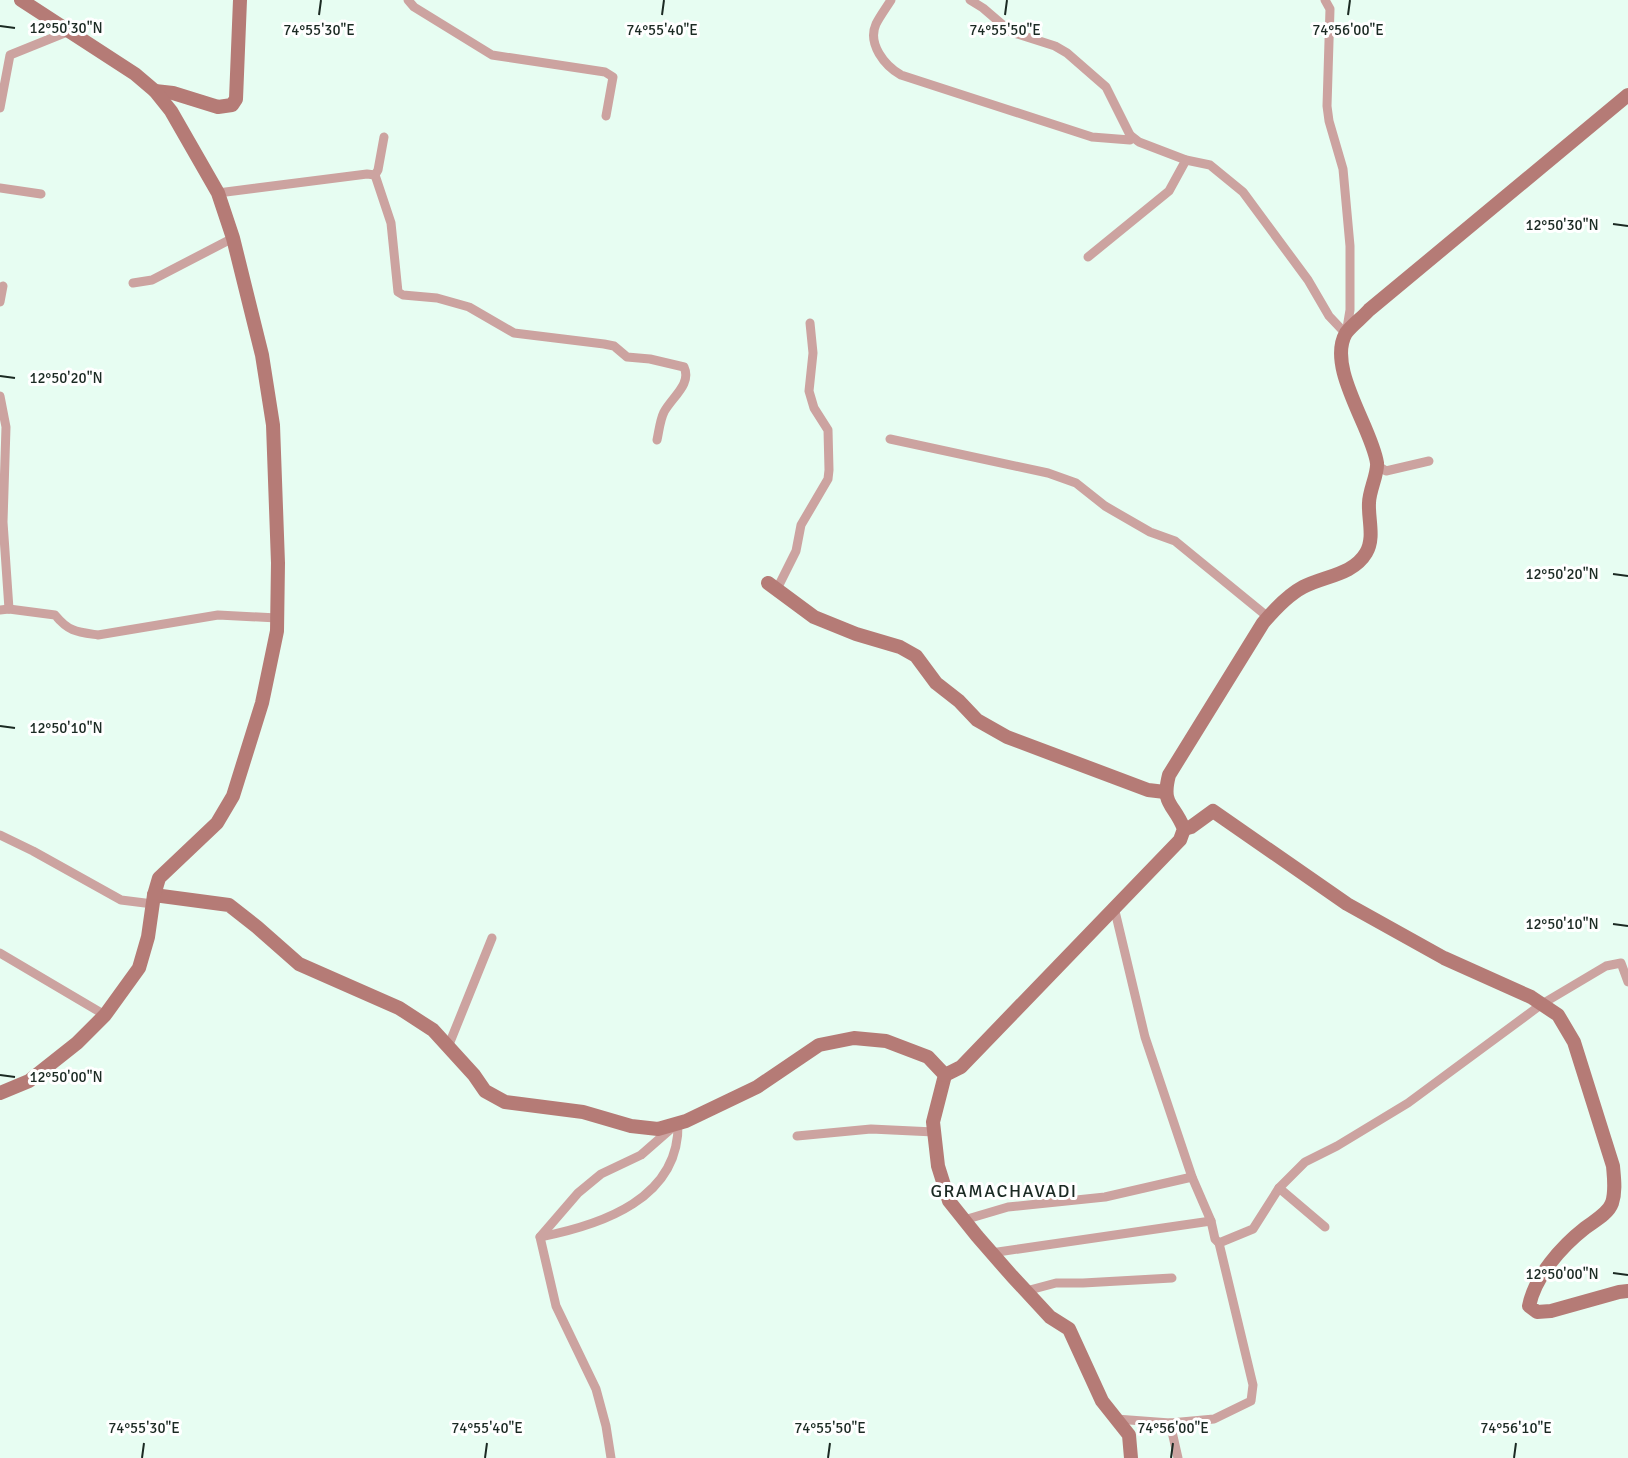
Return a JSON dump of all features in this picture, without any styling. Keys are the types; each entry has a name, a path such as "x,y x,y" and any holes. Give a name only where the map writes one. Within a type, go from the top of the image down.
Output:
{"street":[{"path":"0,1093 29,1080 77,1043 105,1015 140,968 159,878 217,823 233,796 262,703 278,618 273,425 262,355 233,238 218,193 171,111 155,91 135,74 21,0"},
{"path":"155,91 173,93 218,107 232,105 236,99 240,0"},
{"path":"408,0 414,7 492,55 605,72 613,77 606,116"},
{"path":"891,0 874,26 876,45 882,60 889,68 912,79 1092,137 1130,140 1130,135"},
{"path":"970,0 1011,32 1055,46 1067,53 1106,87 1130,135 1139,142 1186,160 1210,165 1243,192 1308,280 1329,316 1346,334"},
{"path":"1130,1452 1129,1436 1102,1401 1069,1329 1050,1317 991,1253 950,1201 938,1166 933,1122 945,1075 961,1067 1180,840 1184,829 1179,817 1169,806 1165,792 1169,775 1268,617 1301,588 1350,569 1367,551 1371,527 1369,503 1377,465 1344,372 1340,353 1350,310 1350,246 1343,169 1327,106 1330,9 1325,0"},
{"path":"0,108 10,55 67,32"},
{"path":"1346,334 1369,310 1628,95"},
{"path":"384,137 375,175 391,223 398,292 403,295 437,298 469,307 514,333 604,344 614,346 627,357 650,359 684,367 686,378 682,388 663,414 657,440"},
{"path":"1088,258 1169,191 1186,160"},
{"path":"218,193 375,175"},
{"path":"0,189 41,194"},
{"path":"133,283 152,280 233,238"},
{"path":"0,302 3,286"},
{"path":"810,323 813,353 808,391 814,408 828,430 828,479 801,525 796,551 773,586 814,617 856,634 900,647 916,656 936,683 959,701 977,720 1006,737 1149,790 1165,792"},
{"path":"0,396 6,428 3,522 4,610 55,615 64,627 80,633 98,635 218,615 278,618"},
{"path":"890,439 1048,472 1076,483 1105,506 1141,527 1175,541 1268,617"},
{"path":"1377,465 1386,471 1429,461"},
{"path":"1184,829 1191,827 1214,811 1347,904 1444,958 1531,997 1558,1015 1574,1042 1613,1166 1614,1184 1611,1204 1551,1261 1529,1306 1537,1312 1551,1311 1628,1291"},
{"path":"0,835 121,900 154,899 229,905 299,964 399,1008 433,1030 474,1075 485,1091 505,1102 583,1112 631,1126 658,1129 678,1123 757,1087 819,1045 854,1038 886,1041 928,1057 945,1075"},
{"path":"1114,908 1145,1036 1168,1109 1215,1239 1220,1243 1253,1385 1251,1401 1214,1419 1170,1423 1116,1419"},
{"path":"448,1047 492,938"},
{"path":"0,952 105,1015"},
{"path":"1220,1243 1253,1229 1279,1188 1305,1162 1337,1146 1408,1103 1542,1004 1606,966 1621,963 1628,982"},
{"path":"540,1237 585,1186 601,1174 641,1155 678,1123"},
{"path":"540,1237 572,1230 611,1216 639,1201 654,1186 671,1162 678,1139 678,1123"},
{"path":"797,1136 871,1129 934,1132"},
{"path":"964,1220 1008,1207 1105,1197 1192,1177"},
{"path":"1279,1188 1325,1227"},
{"path":"991,1253 1210,1221"},
{"path":"540,1237 556,1306 596,1389 606,1426 611,1458"},
{"path":"1026,1291 1056,1283 1172,1278"},
{"path":"1130,1452 1135,1431 1146,1421"},
{"path":"1170,1423 1178,1458"}],"district":[{"name":"GRAMACHAVADI","path":"1004,1191"}]}
